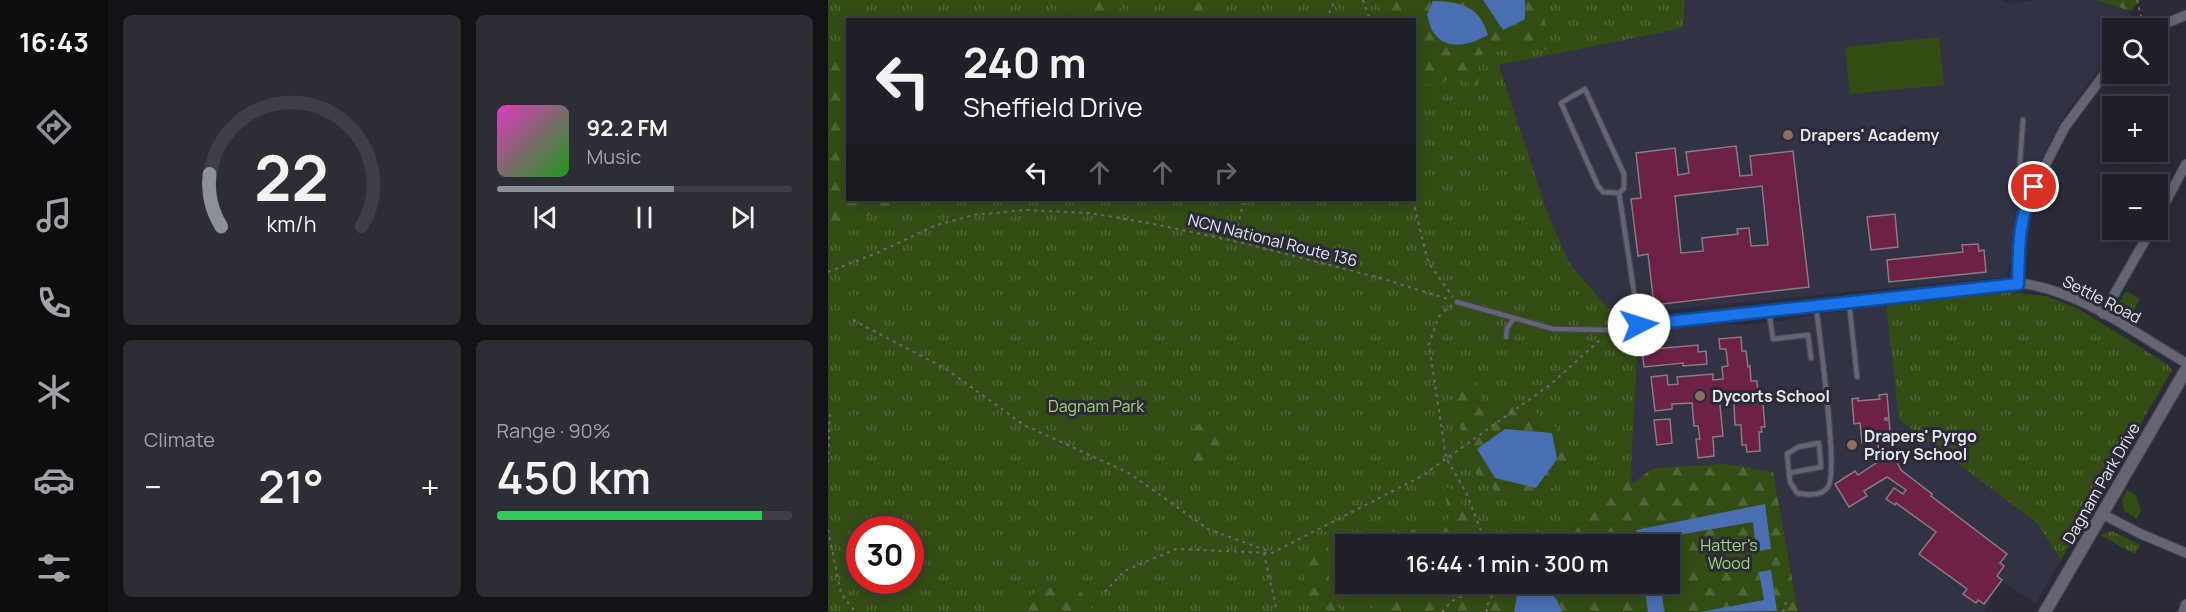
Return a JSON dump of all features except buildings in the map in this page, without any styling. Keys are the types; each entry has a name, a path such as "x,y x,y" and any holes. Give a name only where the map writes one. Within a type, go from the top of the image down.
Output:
{"street":[{"path":"2168,23 2186,15"},
{"path":"2018,284 2021,222 2026,203 2065,127 2102,77"},
{"path":"2168,198 2186,164"},
{"path":"2103,314 2145,240"},
{"name":"Settle Road","path":"1639,325 2018,284 2038,285 2062,293 2103,314 2186,363"},
{"name":"Dagnam Park Drive","path":"2045,612 2186,370"},
{"path":"2102,514 2186,553"},
{"path":"2183,612 2186,604"}],"lane":[{"path":"1585,90 1624,174 1624,188 1619,193 1603,192 1598,186 1561,102 1585,90"},
{"path":"2024,120 2019,175 2034,187"},
{"path":"1457,302 1513,320 1553,329 1611,330 1639,325 1619,193"},
{"path":"1849,302 1857,377"},
{"path":"1789,473 1821,467 1820,443 1798,447 1787,454 1789,473 1793,489 1797,493 1806,495 1821,492 1830,482 1831,452 1816,306"},
{"path":"1769,312 1773,339 1808,335 1811,358"},
{"path":"1506,337 1513,320"}],"path":[{"path":"1327,18 1335,0"},
{"path":"1363,0 1370,18"},
{"path":"2137,0 2142,18"},
{"path":"1234,241 1244,201"},
{"path":"1413,201 1428,262 1457,302 1439,316 1429,344 1446,458 1466,492 1482,534"},
{"name":"NCN National Route 136","path":"828,272 879,252 934,226 973,215 1025,210 1089,213 1234,241 1380,278 1457,302"},
{"path":"853,320 945,369 1024,425 1129,473 1208,529 1272,553"},
{"path":"1106,592 1124,571 1176,549 1272,553 1422,476 1551,384 1611,330"},
{"path":"828,462 830,410"},
{"path":"828,530 841,593 855,612"},
{"path":"1264,553 1277,612"},
{"path":"1442,612 1452,601 1468,594"},
{"path":"1487,612 1486,607 1493,594"},
{"path":"1783,612 1786,602"}],"shaded area":[{"name":"Drapers' Academy","path":"1685,0 2001,0 2008,4 2032,0 2096,0 2131,11 2130,18 2102,18 2102,67 2066,112 2042,158 2043,169 2026,203 2006,277 1620,314 1608,308 1570,264 1547,212 1499,64 1683,28"},
{"name":"Drapers' Pyrgo Priory School","path":"1886,305 1900,419 2037,523 2061,560 2036,603 2002,582 1983,612 1798,612 1773,472 1632,509 1631,467 1639,325 1758,324"}],"green space":[{"name":"Dagnam Park","path":"828,0 1685,0 1683,28 1499,65 1547,212 1570,264 1608,308 1620,314 1637,313 1639,325 1631,467 1610,485 1614,534 1335,534 1335,594 1484,594 1457,612 828,612"},
{"path":"1070,0 1125,0 1119,9 1118,18 1072,18"},
{"path":"1192,0 1217,0 1225,15 1225,18 1188,18"},
{"path":"1373,0 1540,0 1552,54 1536,43 1479,55 1478,88 1451,75 1438,88 1416,81 1416,18 1390,18"},
{"path":"2096,0 2140,0 2131,11"},
{"path":"1939,37 1944,85 1850,94 1845,47"},
{"path":"846,42 846,201 903,201 893,209 828,226 828,69"},
{"path":"2126,291 2140,299 2129,318 2115,310"},
{"path":"2011,292 2046,296 2079,309 2168,365 2172,370 2061,560 2037,523 1899,419 1886,305"},
{"path":"1472,369 1482,402 1515,403 1551,420 1572,451 1564,480 1536,497 1497,493 1472,470 1458,419 1451,380"},
{"path":"1214,416 1222,461 1194,474 1188,449 1194,427"},
{"name":"Hatter's Wood","path":"1728,464 1773,472 1798,612 1368,612 1378,601 1377,594 1680,594 1680,534 1550,534 1631,467 1632,484 1653,468"},
{"path":"1443,486 1456,491 1475,534 1400,534 1401,533 1450,518"},
{"path":"2127,490 2136,495 2141,511 2137,518 2124,511 2122,500"},
{"path":"2112,531 2140,545 2135,554 2100,535"},
{"path":"1328,543 1329,592 1342,612 1310,612 1302,561"},
{"path":"1059,581 1081,592 1094,612 1007,612 1014,603"}],"water":[{"path":"1483,0 1525,0 1525,19 1503,30"},
{"path":"1433,1 1460,4 1474,11 1488,35 1460,44 1446,43 1439,39 1427,15"},
{"path":"1505,429 1552,433 1557,459 1536,488 1495,478 1477,449"},
{"path":"1765,504 1771,549 1756,551 1753,522 1680,535 1637,534 1636,530"},
{"path":"1771,570 1777,611 1701,612 1764,600 1759,572"},
{"path":"1517,594 1551,594 1557,600 1562,612 1514,612"},
{"path":"1645,594 1662,594 1664,612 1648,612"}],"place":[{"name":"Drapers' Academy","path":"1788,135"},
{"name":"Dycorts School","path":"1700,396"},
{"name":"Drapers' Pyrgo Priory School","path":"1852,445"}],"route":[{"path":"1639,325 2018,284 2021,222 2026,203 2034,187"}]}
